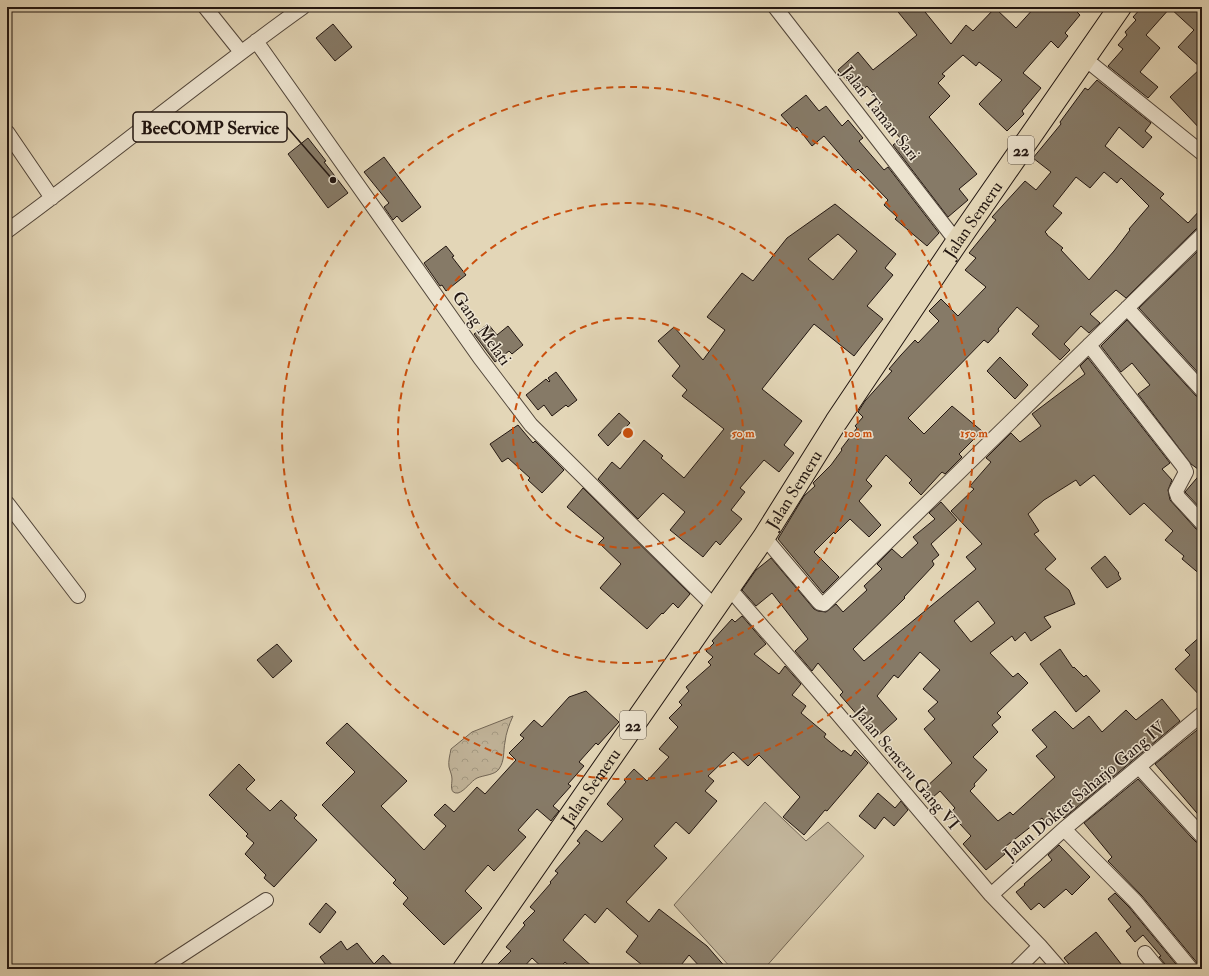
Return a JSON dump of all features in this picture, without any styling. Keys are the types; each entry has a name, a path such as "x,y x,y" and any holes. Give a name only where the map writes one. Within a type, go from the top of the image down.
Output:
{"highway":[{"name":"Jalan Semeru","path":"464,969 729,588 764,536 836,422 957,242 1120,7"}],"street":[{"path":"205,7 241,52"},
{"name":"Jalan Taman Sari","path":"775,7 957,242"},
{"path":"7,231 52,198 297,8"},
{"name":"Gang Melati","path":"256,41 480,358 531,425 715,607"},
{"path":"1084,58 1202,153"},
{"path":"7,132 52,198"},
{"path":"764,536 818,602 824,604 1202,235"},
{"path":"1127,308 1202,390"},
{"path":"1089,345 1184,466 1186,472 1176,491 1178,497 1202,523"},
{"path":"7,503 78,596"},
{"name":"Jalan Semeru Gang VI","path":"729,588 991,895 1060,969"},
{"name":"Jalan Dokter Saharjo Gang IV","path":"991,895 1064,829 1202,714"},
{"path":"1139,767 1202,836"},
{"path":"1064,829 1135,901 1191,969"},
{"path":"160,969 266,900"},
{"path":"1017,969 1040,946"},
{"path":"1145,954 1158,969"}],"green space":[{"path":"513,716 507,732 503,759 499,769 492,774 472,781 461,792 453,792 452,776 449,767 451,749 472,732"},
{"path":"765,802 806,841 828,822 864,856 764,969 732,969 674,905"}],"building":[{"path":"894,7 921,7 951,44 966,25 973,31 995,8 1016,28 1035,7 1082,7 1077,12 1080,15 1065,33 1068,36 1058,48 1051,41 1023,73 1041,88 1022,111 1024,114 1007,131 979,104 1002,80 979,62 976,66 963,55 942,74 945,76 938,83 950,96 929,117 977,174 959,189 968,200 948,217 893,145 901,139 876,109 882,104 867,86 858,94 838,70 858,52 873,70 917,35"},
{"path":"1142,7 1202,7 1202,131 1170,97 1201,68 1178,47 1194,30 1170,8 1146,35 1160,48 1140,72 1158,87 1148,98 1108,66 1123,49 1118,45 1127,35 1125,32 1136,20 1133,17"},
{"path":"333,24 352,47 335,61 316,38"},
{"path":"1097,80 1151,123 1145,131 1152,137 1143,148 1119,127 1105,146 1164,194 1160,198 1188,223 1202,208 1202,227 1196,229 1126,298 1116,290 1090,314 1100,323 1089,333 1081,326 1064,344 1070,350 1060,360 1032,334 1039,326 1017,307 988,343 984,340 908,418 924,434 952,406 982,431 959,454 962,457 945,474 942,472 921,495 909,483 912,480 886,455 866,480 872,486 859,501 881,525 869,537 850,519 835,534 834,532 814,552 839,577 823,593 778,539 804,496 815,486 813,483 831,465 857,428 855,426 863,417 858,412 865,401 892,371 889,369 901,355 915,340 918,343 939,321 929,311 941,299 958,316 986,287 965,270 976,258 969,253 996,220 992,217 1025,181 1036,190 1051,172 1033,158 1061,124 1060,122 1085,88 1088,90","holes":["1104,172 1117,183 1121,178 1149,206 1089,280 1061,250 1063,248 1045,232 1062,213 1053,206 1076,177 1090,188"]},
{"path":"806,95 819,111 826,106 842,126 848,120 863,138 859,141 884,170 888,167 939,233 927,246 895,219 897,217 884,205 888,200 858,169 855,172 824,136 812,146 797,127 794,130 781,115"},
{"path":"308,138 348,193 328,208 288,154"},
{"path":"384,157 421,207 402,222 397,216 393,220 384,207 389,203 364,172"},
{"path":"835,204 896,254 885,268 893,275 867,306 883,319 854,356 814,324 762,389 802,421 784,445 794,453 779,472 764,460 740,488 745,492 731,510 742,519 720,545 716,541 703,557 670,530 685,512 663,493 638,519 598,479 612,462 620,469 644,440 663,456 661,458 684,478 724,429 682,396 687,390 672,376 680,366 658,341 674,327 703,360 725,330 707,317 742,273 753,281 787,238","holes":["838,234 857,251 833,280 808,259"]},
{"path":"446,246 454,256 452,257 466,275 446,291 442,285 440,286 424,263"},
{"path":"1202,247 1202,377 1139,308"},
{"path":"1127,320 1196,396 1202,398 1202,472 1191,464 1138,394 1150,385 1132,363 1121,372 1101,346"},
{"path":"488,324 497,335 508,326 523,345 512,354 509,351 495,362 474,334"},
{"path":"1000,357 1028,385 1015,399 987,371"},
{"path":"1088,358 1170,463 1162,469 1172,480 1168,490 1170,500 1196,529 1202,531 1202,576 1182,559 1184,556 1165,540 1173,531 1144,503 1130,515 1094,475 1080,486 1076,480 1044,500 1028,514 1039,531 1034,534 1056,559 1045,569 1069,590 1075,604 1044,617 1051,627 1031,641 1025,632 1015,641 1012,636 990,653 1013,677 1018,673 1028,683 997,713 1001,717 992,725 998,732 973,757 987,770 974,784 975,786 970,791 998,821 1010,812 1013,815 1055,777 1036,756 1047,747 1032,730 1055,711 1073,729 1089,716 1102,732 1126,710 1136,720 1162,699 1180,721 1064,818 1058,811 1046,823 1042,818 1001,850 1005,854 986,870 963,844 971,836 950,813 955,808 940,791 932,798 924,789 952,763 924,729 935,719 928,711 938,702 923,689 940,670 920,652 898,678 894,675 877,696 897,719 879,735 862,714 859,717 840,695 843,692 818,663 812,671 795,651 808,639 772,593 756,606 742,590 756,570 771,558 814,609 826,612 836,604 843,612 867,590 864,586 882,569 877,564 892,549 902,558 918,543 913,537 935,519 929,513 941,502 957,520 931,544 939,555 932,561 934,564 933,566 904,597 905,598 853,649 864,661 976,569 966,557 982,544 951,511 974,489 970,486 991,462 986,458 1011,433 1020,442 1041,426 1032,414 1085,374 1080,366","holes":["978,601 995,623 971,642 954,621"]},
{"path":"556,372 577,400 568,407 566,405 552,416 544,405 538,410 526,395 546,379 549,382 550,381 548,378"},
{"path":"619,413 630,423 608,446 598,435"},
{"path":"518,425 533,443 535,441 564,470 542,493 528,480 530,478 508,458 502,462 490,444"},
{"path":"1202,472 1202,510 1185,492"},
{"path":"583,488 690,594 678,608 673,603 647,629 600,588 621,564 599,543 604,538 567,507"},
{"path":"1105,556 1119,573 1118,574 1121,579 1107,588 1091,568"},
{"path":"742,616 766,644 754,654 779,674 785,666 801,684 792,695 806,706 801,713 826,734 824,737 842,752 843,750 851,756 855,750 868,763 827,811 825,810 804,835 783,817 800,797 759,755 748,766 733,752 708,776 714,781 705,791 717,801 689,834 676,822 654,846 667,858 626,902 649,922 659,909 707,946 727,969 702,969 689,955 678,969 647,969 626,952 638,936 607,908 595,923 585,914 563,940 595,969 573,969 565,962 558,969 544,969 532,958 522,969 493,969 511,951 506,947 525,925 523,923 535,911 530,907 551,883 550,882 558,873 555,871 580,843 577,841 586,830 602,842 623,819 607,804 626,782 624,780 634,769 647,781 669,757 659,749 678,727 669,718 682,705 679,702 689,691 686,687 711,665 708,662 713,657 706,651 714,643 712,641 732,619 735,622"},
{"path":"1202,635 1202,698 1175,669 1190,655 1185,650"},
{"path":"277,644 292,661 273,678 257,660"},
{"path":"1060,649 1073,668 1074,667 1084,677 1086,675 1100,691 1076,712 1040,664"},
{"path":"586,691 619,722 598,745 596,743 579,762 584,766 568,784 571,786 553,806 559,811 551,821 537,809 518,830 526,837 494,871 488,865 465,891 482,908 444,945 403,904 408,898 393,883 396,880 322,805 355,772 326,743 347,723 407,781 381,806 424,850 446,826 434,815 445,804 454,812 477,787 485,794 516,760 509,753 524,738 520,735 534,720 542,727 569,697"},
{"path":"1202,726 1202,819 1155,764"},
{"path":"239,764 255,780 246,789 270,811 281,800 297,815 294,818 317,840 274,887 264,878 266,875 245,854 254,843 246,836 248,834 209,795"},
{"path":"1138,779 1191,837 1196,842 1202,844 1202,969 1199,969 1198,964 1142,896 1108,861 1112,857 1084,823"},
{"path":"878,793 895,808 901,801 908,810 894,826 884,817 875,829 859,816"},
{"path":"1059,845 1090,877 1072,895 1066,889 1044,908 1039,903 1031,910 1016,892 1052,860 1048,855"},
{"path":"1115,893 1129,907 1180,969 1166,969 1165,964 1159,957 1161,956 1143,935 1135,942 1126,931 1131,927 1108,899"},
{"path":"326,903 336,912 320,933 309,924"},
{"path":"1096,932 1125,969 1073,969 1064,958"},
{"path":"341,941 347,950 357,943 374,964 383,955 396,969 329,969 320,957"}],"place":[{"name":"BeeCOMP Service","path":"333,180"}]}
